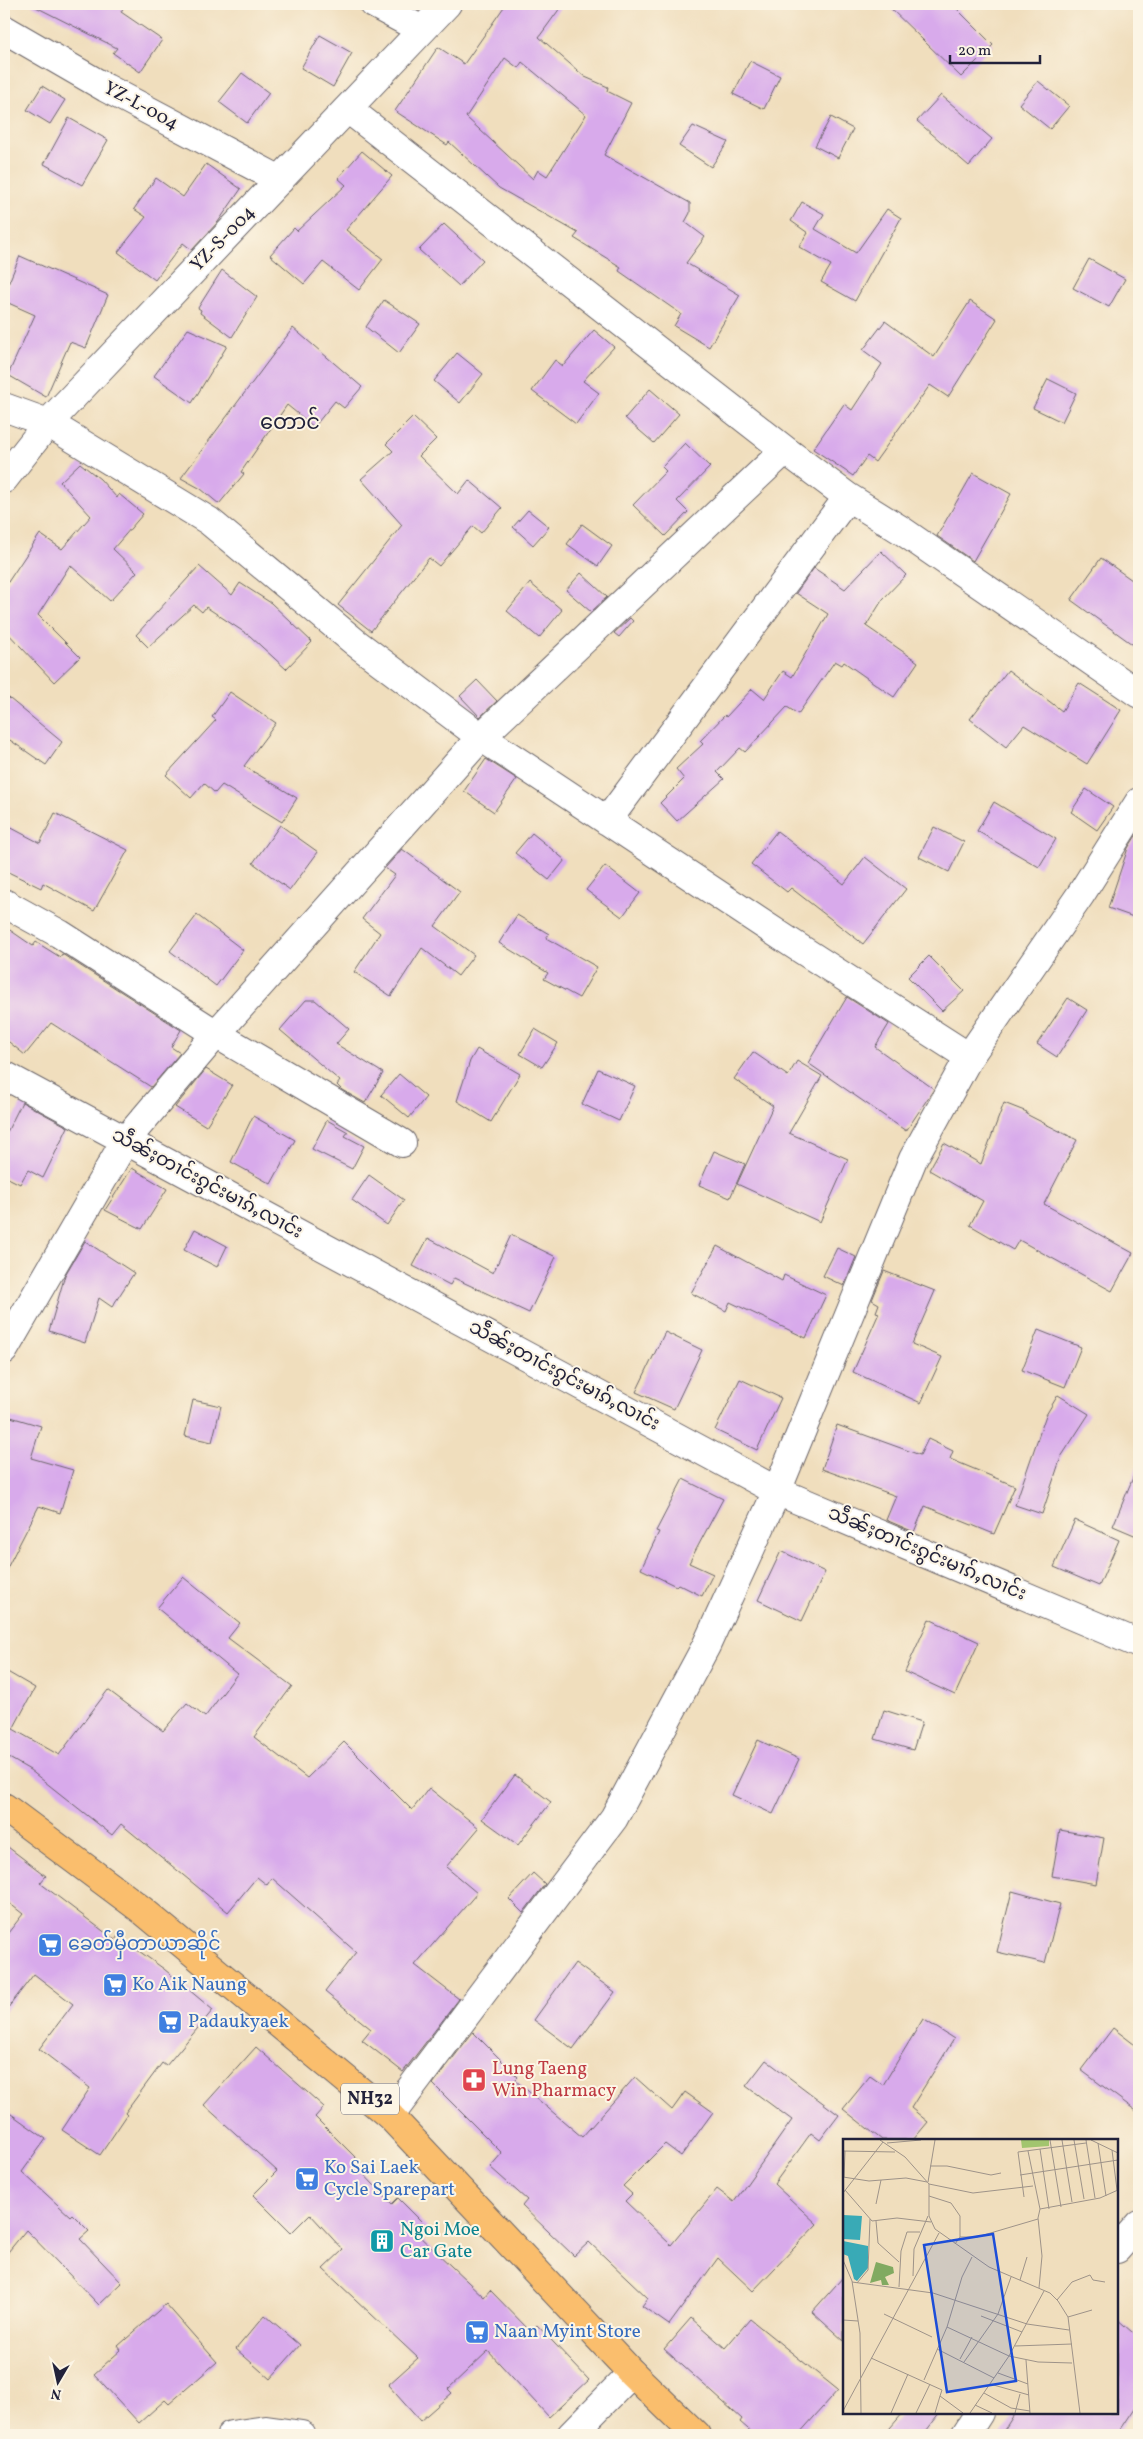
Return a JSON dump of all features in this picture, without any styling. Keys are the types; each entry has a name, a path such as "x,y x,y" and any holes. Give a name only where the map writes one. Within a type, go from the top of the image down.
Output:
{"highway":[{"name":"NH32","path":"4,1806 142,1910 390,2116 632,2373 696,2435"}],"street":[{"path":"374,4 422,30"},
{"name":"YZ-S-004","path":"4,479 48,423 448,4"},
{"name":"YZ-L-004","path":"4,28 106,88 280,180"},
{"path":"348,109 848,497 901,530 1139,694"},
{"path":"4,408 48,423 209,521 356,644 481,737 969,1058"},
{"path":"4,1350 126,1141 216,1034 481,737 786,450"},
{"path":"607,821 848,497"},
{"path":"390,2116 614,1818 706,1646 777,1491 913,1159 969,1058 1081,894 1139,802"},
{"path":"4,903 60,934 216,1034 402,1143"},
{"name":"သဵၼ်ႈတၢင်းၵွင်းမၢၵ်ႇလၢင်း","path":"4,1075 777,1491 1139,1644"},
{"path":"1118,2248 1139,2224"},
{"path":"571,2435 632,2373"},
{"path":"965,2435 978,2414"},
{"path":"231,2435 266,2430 302,2435"}],"building":[{"path":"30,4 125,4 121,12 162,40 140,72 113,53 117,48"},
{"path":"506,4 563,4 539,37 585,77 608,87 607,91 631,103 604,155 690,203 690,213 685,222 705,237 686,263 740,295 709,347 674,326 681,314 619,271 621,267 574,238 578,233 499,188 449,142 447,145 395,111 438,47 464,64","holes":["505,58 518,68 522,62 586,115 547,176 538,170 533,179 466,117"]},
{"path":"886,4 952,4 993,45 961,77"},
{"path":"320,35 352,53 333,87 301,68"},
{"path":"750,61 780,76 764,109 733,94"},
{"path":"242,73 269,93 247,123 219,102"},
{"path":"1038,81 1069,106 1050,129 1019,104"},
{"path":"42,86 65,100 50,124 27,110"},
{"path":"941,95 992,139 969,166 917,121"},
{"path":"831,117 853,129 838,158 815,146"},
{"path":"69,118 108,140 82,185 44,164"},
{"path":"693,126 728,142 711,167 679,146"},
{"path":"362,151 392,176 346,230 383,259 359,290 323,262 304,284 270,255 294,228 297,231 346,185 338,178"},
{"path":"206,164 241,189 218,222 192,250 183,243 155,280 118,252 146,217 134,209 156,178 183,197"},
{"path":"802,202 824,214 815,229 856,253 887,209 901,218 855,301 821,282 831,265 799,247 808,233 791,221"},
{"path":"444,224 483,260 459,286 419,250"},
{"path":"20,256 108,295 86,348 70,342 46,397 8,375 35,315 4,301 4,294"},
{"path":"1089,259 1125,279 1109,307 1073,288"},
{"path":"222,270 257,297 232,337 200,313 201,310 198,308"},
{"path":"384,300 420,324 399,353 366,327"},
{"path":"970,301 997,319 948,397 930,385 875,462 867,456 853,476 813,449 844,404 852,410 882,364 863,350 885,321 934,357"},
{"path":"293,328 362,387 344,408 335,401 314,427 287,405 241,472 244,474 219,504 201,489 181,478"},
{"path":"188,329 227,346 192,403 154,376"},
{"path":"594,330 614,347 583,381 599,393 576,424 532,391 555,360 563,366"},
{"path":"457,353 483,374 460,403 434,381"},
{"path":"1048,379 1076,393 1062,422 1033,408"},
{"path":"650,389 679,414 654,443 625,418"},
{"path":"413,417 436,439 419,456 458,494 469,480 502,508 481,533 473,526 439,566 429,558 371,631 338,605 402,525 361,479 393,451 386,444"},
{"path":"685,443 710,467 677,501 688,512 665,536 633,505 666,471 662,467"},
{"path":"80,463 100,479 117,498 119,494 143,514 113,549 137,572 110,601 70,565 38,615 80,657 54,682 4,629 4,588 40,534 62,549 91,516 60,482"},
{"path":"973,473 1011,494 973,561 937,536"},
{"path":"528,510 549,527 533,545 513,527"},
{"path":"582,524 612,546 598,566 567,544"},
{"path":"881,551 906,575 883,599 866,626 918,662 894,697 844,662 842,665 835,661 798,714 787,707 745,752 740,748 717,772 724,779 677,821 660,803 684,779 676,769 703,744 700,741 752,689 764,699 783,671 792,677 828,614 796,593 814,568 845,589"},
{"path":"1101,558 1139,585 1139,649 1071,600"},
{"path":"199,566 232,595 240,583 271,603 312,642 286,669 250,636 206,607 202,612 194,605 148,647 136,635"},
{"path":"581,573 607,597 591,612 566,590"},
{"path":"530,583 562,610 539,638 507,611"},
{"path":"630,618 633,621 619,637 614,633"},
{"path":"1008,670 1062,711 1079,683 1121,710 1087,764 1024,725 1006,747 970,719"},
{"path":"477,680 497,701 480,717 460,696"},
{"path":"230,692 276,723 244,766 297,798 282,822 222,785 215,793 204,783 191,798 166,775 216,720 212,717"},
{"path":"4,694 62,742 46,765 4,736"},
{"path":"486,759 517,779 494,812 464,791"},
{"path":"1086,789 1113,807 1097,830 1071,812"},
{"path":"994,802 1056,839 1039,867 977,831"},
{"path":"55,813 128,850 94,911 43,883 41,888 4,870 4,824 40,843"},
{"path":"280,825 318,852 290,890 253,863"},
{"path":"934,827 964,842 949,872 919,857"},
{"path":"777,831 844,884 865,857 906,889 863,944 791,888 787,892 751,864"},
{"path":"1139,831 1139,919 1108,908 1128,848"},
{"path":"532,833 565,860 549,880 515,853"},
{"path":"402,849 460,892 435,926 474,955 458,976 422,948 391,996 354,972 380,933 362,919 395,875 385,868"},
{"path":"605,866 640,893 622,917 586,890"},
{"path":"197,915 243,950 216,986 170,951"},
{"path":"517,915 549,934 546,938 597,967 579,998 544,979 548,973 499,943"},
{"path":"4,926 33,946 36,942 60,957 62,954 181,1030 171,1047 180,1053 151,1087 51,1023 25,1055 4,1038"},
{"path":"929,956 964,991 942,1011 908,977"},
{"path":"847,997 889,1024 875,1047 934,1089 906,1131 808,1063"},
{"path":"1068,998 1087,1010 1057,1057 1037,1044"},
{"path":"306,1000 315,1000 349,1029 336,1044 383,1073 365,1103 342,1090 337,1085 340,1081 280,1030"},
{"path":"535,1029 558,1043 542,1067 520,1054"},
{"path":"477,1049 520,1074 491,1122 457,1101 470,1061"},
{"path":"753,1052 788,1076 797,1061 822,1076 789,1133 848,1159 820,1222 737,1184 773,1106 734,1079"},
{"path":"206,1069 232,1085 206,1126 175,1107"},
{"path":"598,1069 635,1086 619,1121 582,1104"},
{"path":"399,1074 426,1097 409,1118 381,1095"},
{"path":"22,1102 68,1127 43,1178 28,1170 20,1184 4,1176 4,1138"},
{"path":"1004,1103 1027,1112 1026,1114 1077,1140 1044,1204 1133,1253 1112,1291 1019,1240 1013,1250 970,1225 983,1201 929,1170 944,1143 981,1164"},
{"path":"253,1116 295,1140 271,1184 231,1162"},
{"path":"327,1120 348,1132 345,1136 364,1146 352,1169 312,1149"},
{"path":"714,1151 745,1164 730,1198 699,1185"},
{"path":"132,1168 167,1189 142,1229 105,1210"},
{"path":"369,1175 404,1200 387,1225 352,1200"},
{"path":"195,1229 227,1246 217,1267 184,1250"},
{"path":"511,1235 556,1257 529,1313 454,1278 450,1285 413,1266 428,1238 493,1273"},
{"path":"85,1241 134,1273 112,1307 99,1298 85,1343 49,1331 65,1275"},
{"path":"717,1246 782,1281 784,1275 826,1295 806,1338 730,1302 726,1311 691,1293"},
{"path":"837,1248 856,1257 844,1286 823,1276"},
{"path":"884,1271 935,1291 912,1344 942,1357 921,1403 853,1372 879,1313 876,1312 879,1304 872,1300"},
{"path":"1038,1330 1081,1347 1065,1387 1022,1370"},
{"path":"665,1332 702,1350 674,1409 636,1392"},
{"path":"740,1379 781,1398 757,1450 715,1430"},
{"path":"1058,1395 1089,1414 1061,1457 1042,1514 1015,1505 1046,1415"},
{"path":"193,1400 221,1406 212,1442 185,1436"},
{"path":"4,1415 41,1426 31,1458 73,1470 60,1513 39,1506 4,1574"},
{"path":"837,1425 920,1455 928,1439 953,1451 950,1459 1015,1486 994,1534 925,1506 914,1532 886,1520 896,1496 822,1469"},
{"path":"1139,1463 1139,1537 1113,1526"},
{"path":"683,1479 723,1499 689,1563 713,1574 702,1596 641,1569 659,1532 656,1531"},
{"path":"1075,1520 1119,1540 1099,1586 1054,1567"},
{"path":"781,1551 825,1572 802,1621 758,1600"},
{"path":"183,1577 240,1623 228,1638 292,1686 254,1737 307,1778 344,1742 412,1810 429,1788 479,1828 446,1867 477,1893 415,1965 459,1999 403,2072 362,2040 371,2029 325,1992 356,1952 272,1878 267,1885 257,1877 228,1912 121,1824 112,1835 30,1770 4,1755 4,1670 35,1688 13,1729 59,1755 108,1690 163,1731 187,1703 205,1717 237,1674 157,1608"},
{"path":"929,1619 979,1642 955,1695 905,1672"},
{"path":"884,1710 922,1722 913,1750 875,1739"},
{"path":"758,1740 799,1759 773,1814 732,1795"},
{"path":"515,1775 551,1802 518,1845 482,1819"},
{"path":"1060,1830 1104,1838 1096,1884 1052,1876"},
{"path":"4,1844 46,1876 40,1883 115,1940 118,1936 164,1969 213,2010 166,2066 162,2063 125,2113 127,2115 100,2155 62,2130 90,2088 39,2049 73,2004 34,1974 4,2013 4,1938 23,1914 4,1899"},
{"path":"533,1873 545,1884 523,1913 509,1899"},
{"path":"1012,1891 1060,1904 1045,1963 997,1952"},
{"path":"575,1963 615,1992 573,2049 534,2020"},
{"path":"923,2019 954,2039 911,2108 928,2122 914,2139 881,2139 843,2109 870,2076 883,2085"},
{"path":"1113,2028 1139,2048 1139,2113 1081,2070"},
{"path":"473,2032 518,2077 515,2080 582,2137 635,2077 672,2110 685,2092 713,2112 681,2156 665,2144 623,2186 632,2194 625,2201 671,2245 717,2189 734,2202 792,2120 746,2086 766,2060 839,2115 820,2140 811,2133 774,2184 817,2224 753,2291 718,2258 669,2325 642,2306 648,2298 589,2242 574,2256 522,2206 527,2200 490,2167 502,2153 433,2084"},
{"path":"256,2047 324,2107 315,2117 361,2163 357,2167 392,2204 398,2198 427,2227 418,2235 484,2297 490,2290 530,2331 537,2325 589,2380 549,2417 488,2351 448,2389 452,2393 420,2421 388,2385 418,2358 323,2269 343,2250 310,2214 291,2233 253,2195 277,2171 204,2105"},
{"path":"4,2109 46,2139 22,2172 70,2216 72,2214 89,2231 80,2239 122,2283 99,2305 26,2230 4,2257"},
{"path":"843,2277 843,2340 812,2312"},
{"path":"166,2304 217,2362 169,2404 165,2400 139,2423 94,2374 121,2350 118,2346"},
{"path":"265,2315 300,2345 270,2379 236,2349"},
{"path":"691,2318 725,2348 750,2319 838,2390 798,2435 755,2435 740,2422 742,2419 664,2349"},
{"path":"1118,2320 1139,2338 1139,2402 1117,2435 1001,2435 1014,2414 1118,2414"},
{"path":"902,2414 939,2414 923,2435 884,2435"}],"place":[{"name":"ခေတ်မှီတာယာဆိုင်","path":"50,1945"},
{"name":"Ko Aik Naung","path":"115,1985"},
{"name":"Padaukyaek","path":"170,2022"},
{"name":"Lung Taeng Win Pharmacy","path":"474,2080"},
{"name":"Ko Sai Laek Cycle Sparepart","path":"307,2179"},
{"name":"Ngoi Moe Car Gate","path":"382,2241"},
{"name":"Naan Myint Store","path":"477,2332"}],"district":[{"name":"တောင်","path":"290,423"}]}
